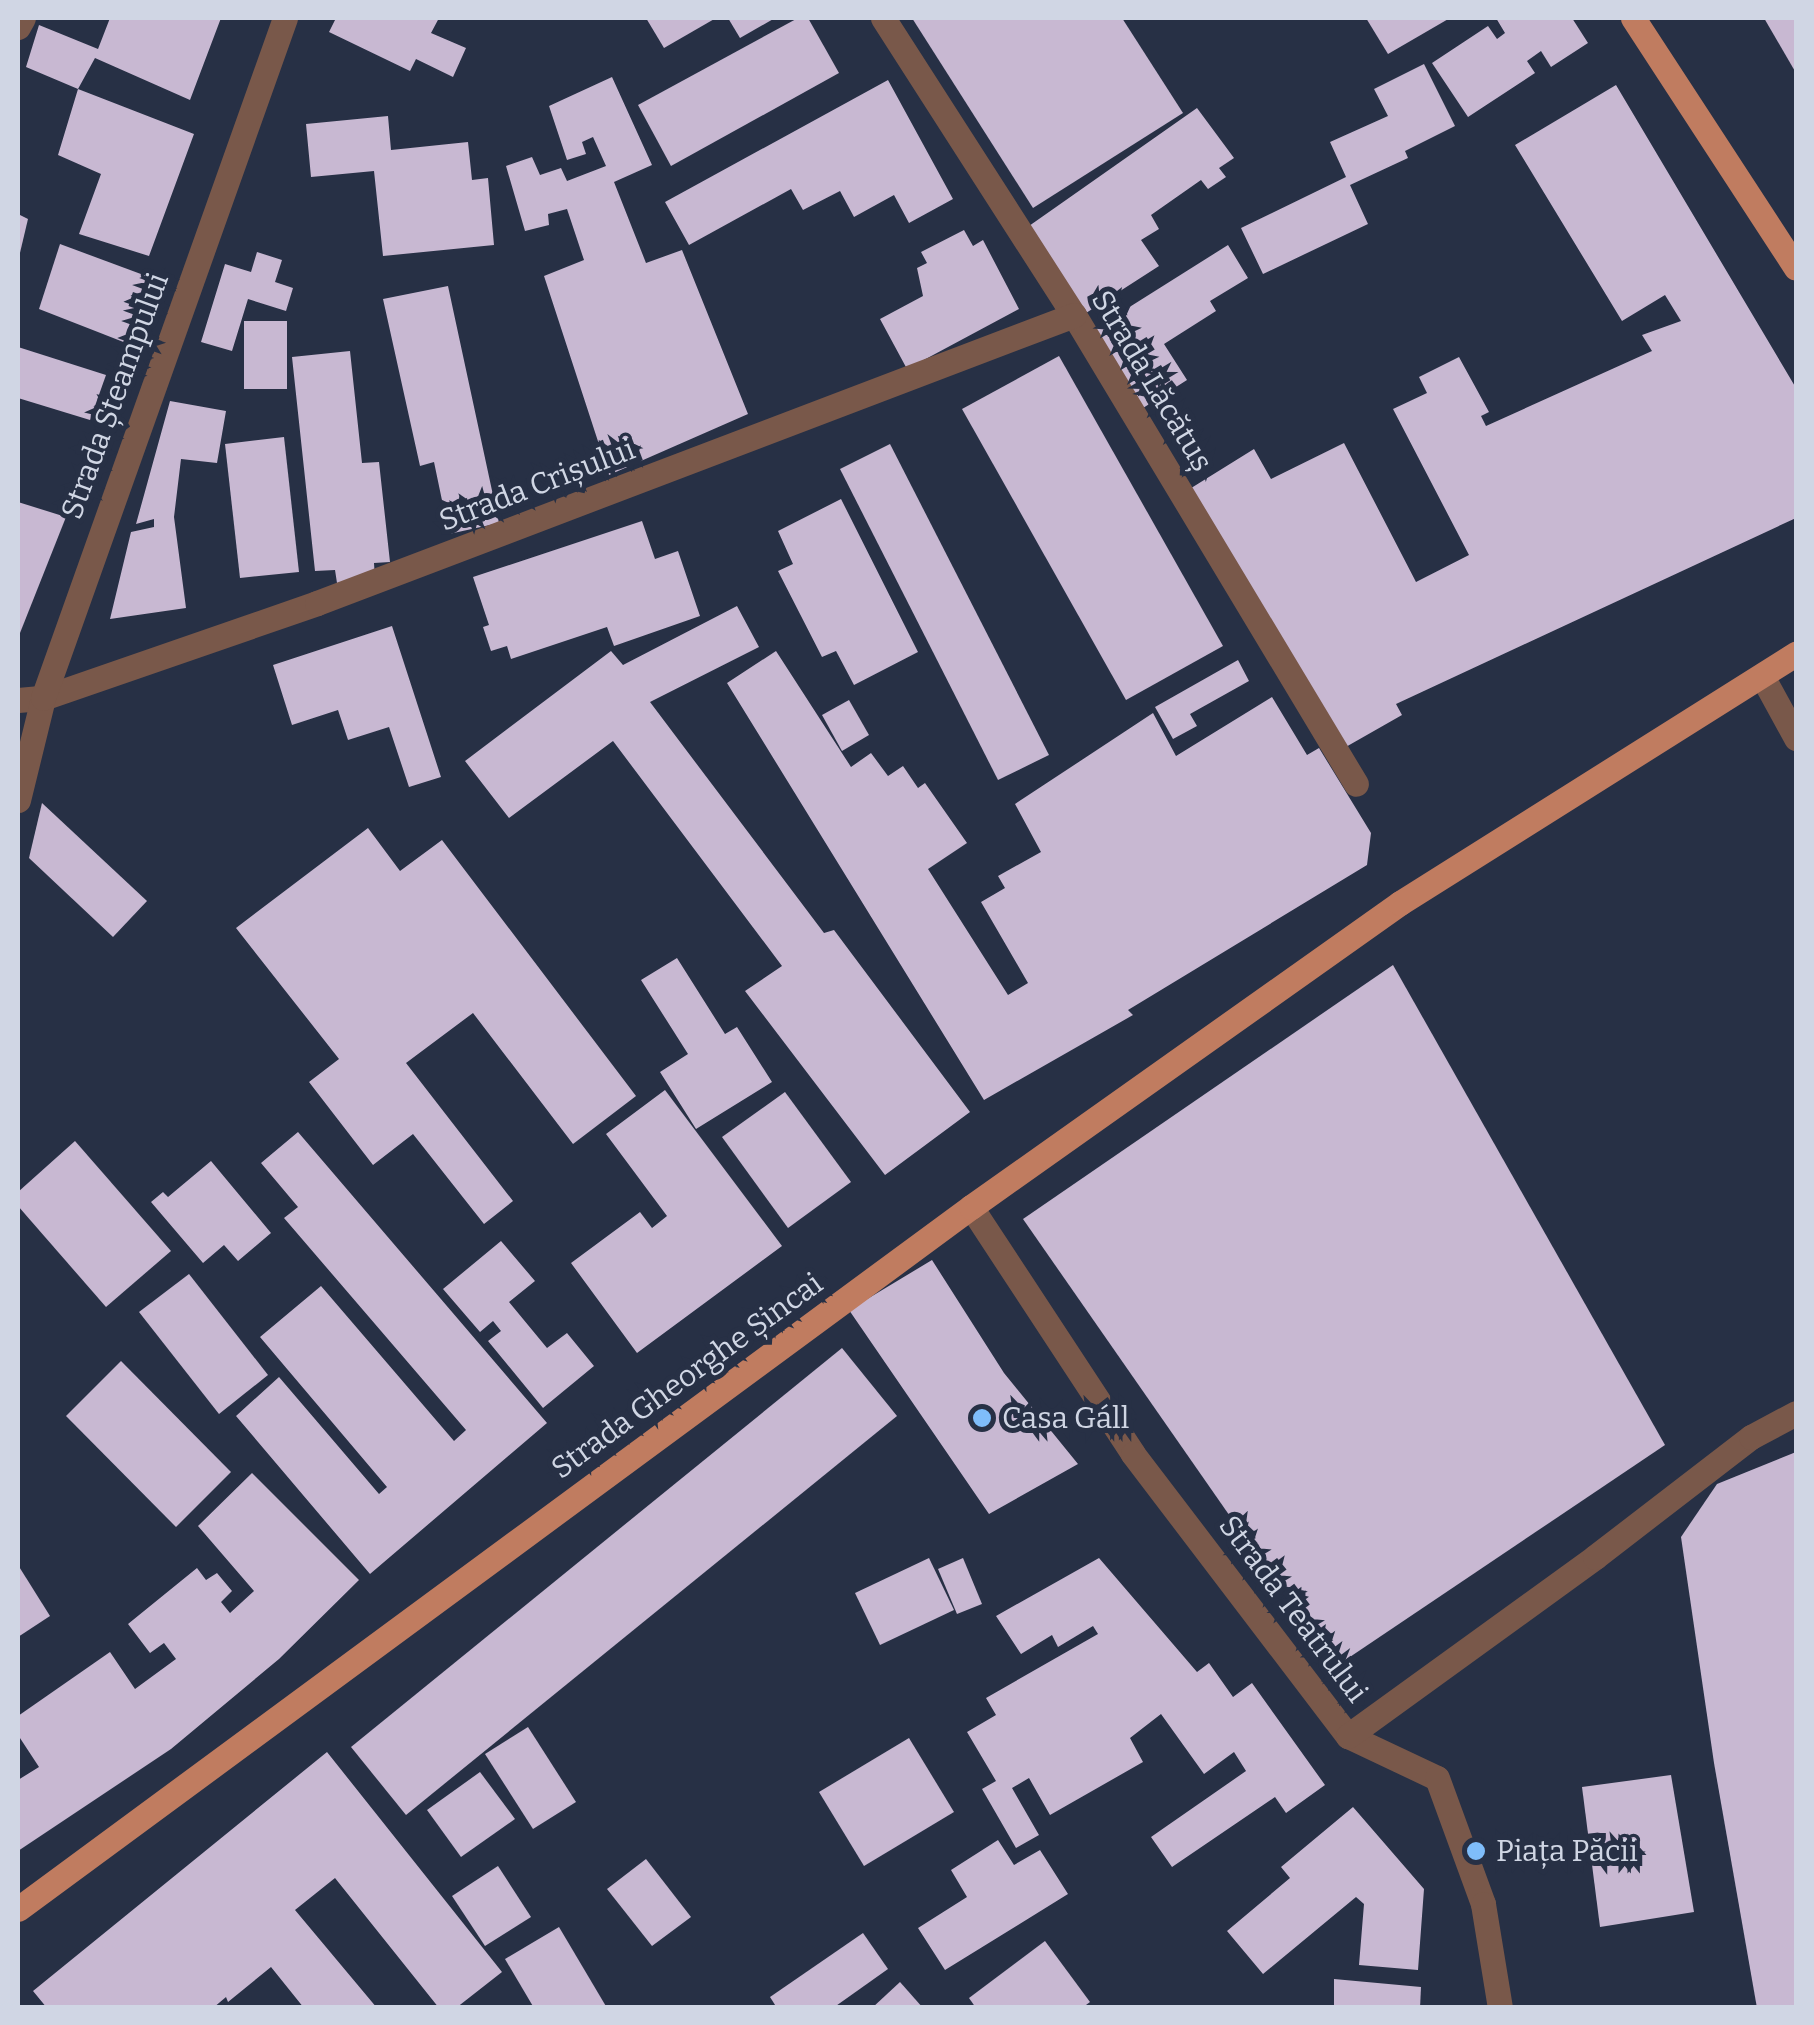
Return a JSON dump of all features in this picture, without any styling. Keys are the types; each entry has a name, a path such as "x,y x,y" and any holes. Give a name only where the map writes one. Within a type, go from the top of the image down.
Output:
{"main road":[{"path":"1633,18 1796,268"},
{"name":"Strada Gheorghe Șincai","path":"18,1910 971,1207 1400,903 1796,654"}],"street":[{"path":"18,28 23,18"},
{"name":"Strada Șteampului","path":"18,800 30,699 285,18"},
{"name":"Strada Lăcătuș","path":"883,18 1074,315 1356,784"},
{"name":"Strada Crișului","path":"30,699 318,603 1074,315"},
{"path":"1762,676 1796,738"},
{"name":"Strada Teatrului","path":"971,1207 1133,1454 1348,1736 1595,1557 1750,1437 1796,1413"},
{"path":"1348,1736 1437,1778 1483,1904 1500,2008"}],"building":[{"path":"110,18 221,18 190,100 95,58 78,89 26,67 39,25 98,49"},
{"path":"336,18 439,18 431,33 466,48 453,77 416,59 410,71 329,32"},
{"path":"646,18 716,18 664,48"},
{"path":"728,18 775,18 740,38"},
{"path":"798,18 808,18 839,73 671,166 638,105"},
{"path":"912,18 1122,18 1183,113 1033,208"},
{"path":"1366,18 1450,18 1388,54"},
{"path":"1496,18 1572,18 1588,43 1551,67 1541,51 1527,61 1535,73 1468,117 1432,63 1488,26 1497,39 1505,33"},
{"path":"1764,18 1796,18 1796,73"},
{"path":"1424,64 1455,126 1405,151 1408,158 1350,185 1368,224 1263,274 1241,228 1346,177 1330,142 1388,116 1374,89"},
{"path":"612,77 652,165 614,182 646,263 682,250 748,414 609,475 544,276 584,260 567,209 548,214 549,225 525,231 506,166 532,157 540,175 561,168 567,181 606,166 593,137 582,142 586,154 567,160 549,106"},
{"path":"888,80 953,199 909,223 894,195 854,217 840,191 803,210 791,189 689,245 665,202"},
{"path":"1616,85 1796,388 1796,518 1396,704 1402,715 1337,752 1188,490 1254,449 1271,479 1344,443 1416,582 1469,555 1393,409 1427,393 1419,377 1459,357 1489,412 1481,416 1486,426 1652,351 1642,335 1681,321 1665,295 1622,321 1515,145"},
{"path":"78,89 194,134 149,256 79,234 101,174 58,155"},
{"path":"1197,108 1234,158 1219,168 1226,177 1208,189 1201,180 1151,215 1159,229 1141,240 1159,266 1086,313 1029,226"},
{"path":"388,116 391,150 468,142 472,180 488,178 494,245 383,256 374,171 311,177 306,124"},
{"path":"18,214 28,219 19,257 18,257"},
{"path":"964,230 973,246 983,240 1019,309 907,369 880,319 923,296 917,268 927,263 921,252"},
{"path":"60,244 149,277 126,343 39,309"},
{"path":"1228,245 1248,278 1210,301 1216,311 1164,344 1187,380 1143,408 1093,330"},
{"path":"257,252 282,260 275,282 293,288 286,311 248,299 232,351 201,342 225,264 251,272"},
{"path":"448,286 499,523 449,534 434,462 420,466 383,299"},
{"path":"244,321 287,321 287,389 244,389"},
{"path":"18,347 106,375 90,420 18,398"},
{"path":"350,351 362,463 379,462 390,562 374,563 375,579 337,583 335,570 315,571 292,357"},
{"path":"1059,356 1223,646 1126,700 962,409"},
{"path":"170,401 226,411 217,463 181,459 174,517 186,608 110,619 131,532 154,527 154,519 136,524"},
{"path":"284,437 299,572 240,578 225,444"},
{"path":"890,444 1049,755 998,780 840,469"},
{"path":"841,499 918,652 854,685 836,651 822,657 778,571 793,564 778,531"},
{"path":"18,502 66,517 18,638"},
{"path":"642,521 655,559 678,551 700,616 614,646 607,627 511,659 507,646 491,651 483,627 489,625 473,577"},
{"path":"737,606 759,647 650,702 824,933 834,930 970,1112 885,1175 745,991 782,966 613,741 509,818 465,761 611,651 623,665"},
{"path":"392,626 441,777 409,787 389,727 348,740 338,710 292,725 273,665"},
{"path":"776,651 851,767 871,753 888,776 903,766 918,788 925,783 967,843 928,869 1008,995 1028,983 981,902 1005,888 998,876 1041,852 1015,804 1153,713 1176,756 1272,697 1307,755 1319,748 1371,833 1367,865 1128,1010 1133,1015 984,1100 727,683"},
{"path":"1238,660 1249,681 1190,714 1197,726 1173,739 1155,707"},
{"path":"849,700 869,735 842,751 822,715"},
{"path":"42,803 147,901 113,937 29,858"},
{"path":"368,828 400,871 442,840 636,1096 573,1144 473,1013 406,1063 513,1201 484,1224 413,1134 373,1165 309,1082 339,1059 236,928"},
{"path":"677,958 725,1034 737,1027 772,1082 696,1129 660,1072 688,1054 641,980"},
{"path":"1393,965 1665,1445 1335,1667 1023,1219"},
{"path":"665,1090 782,1246 637,1353 571,1263 640,1212 652,1228 667,1216 606,1134"},
{"path":"785,1092 851,1182 788,1228 722,1137"},
{"path":"298,1132 547,1423 370,1574 236,1416 279,1377 379,1494 387,1487 260,1337 321,1286 454,1441 466,1430 284,1218 298,1207 261,1163"},
{"path":"75,1141 171,1251 106,1307 18,1206 18,1192"},
{"path":"211,1161 271,1233 238,1261 224,1245 203,1263 151,1202 163,1192 168,1197"},
{"path":"501,1241 535,1281 509,1302 547,1348 567,1333 594,1366 543,1408 488,1341 501,1331 493,1321 480,1332 443,1289"},
{"name":"Casa Gáll","path":"932,1260 1004,1373 1078,1464 989,1514 849,1310"},
{"path":"189,1274 268,1375 219,1414 139,1312"},
{"path":"842,1348 897,1416 406,1815 351,1747"},
{"path":"121,1361 231,1472 176,1527 66,1416"},
{"path":"1796,1452 1796,2008 1757,2008 1714,1763 1681,1537 1717,1484"},
{"path":"252,1473 359,1580 279,1659 171,1749 18,1851 18,1780 39,1767 18,1735 18,1716 110,1652 135,1689 176,1659 164,1643 150,1653 128,1624 197,1568 206,1580 217,1573 232,1591 221,1602 230,1613 254,1591 198,1526"},
{"path":"929,1558 954,1610 880,1645 855,1593"},
{"path":"963,1558 982,1604 957,1614 938,1569"},
{"path":"1099,1558 1197,1672 1209,1663 1233,1697 1252,1683 1325,1785 1286,1813 1275,1797 1172,1867 1151,1837 1246,1771 1234,1752 1204,1774 1161,1714 1130,1738 1143,1762 1050,1815 1029,1778 1012,1788 1039,1835 1016,1848 982,1789 996,1781 967,1732 996,1715 986,1698 1098,1634 1093,1626 1058,1647 1052,1635 1021,1654 996,1616"},
{"path":"18,1565 50,1616 18,1637"},
{"path":"528,1727 576,1802 533,1829 485,1754"},
{"path":"909,1738 954,1812 864,1866 819,1792"},
{"path":"327,1752 502,1972 456,2008 439,2008 335,1878 295,1910 377,2008 304,2008 271,1967 228,2002 226,1997 213,2008 47,2008 33,1991"},
{"path":"480,1772 515,1819 461,1857 427,1810"},
{"path":"1671,1775 1694,1912 1600,1927 1582,1787"},
{"path":"1353,1807 1424,1889 1418,1970 1359,1965 1364,1904 1356,1897 1263,1974 1227,1931 1290,1878 1281,1867"},
{"path":"998,1840 1014,1865 1040,1850 1068,1894 945,1970 918,1928 967,1897 951,1870"},
{"path":"646,1859 691,1917 652,1946 607,1889"},
{"path":"498,1866 531,1917 485,1946 452,1896"},
{"path":"559,1927 607,2008 534,2008 505,1959"},
{"path":"863,1933 888,1969 833,2008 777,2008 770,1997"},
{"path":"1045,1941 1090,2002 1082,2008 976,2008 969,1998"},
{"path":"1334,1979 1421,1987 1420,2008 1334,2008"},
{"path":"900,1982 923,2008 872,2008"}],"place":[{"name":"Casa Gáll","path":"982,1418"},
{"name":"Piața Păcii","path":"1476,1851"}]}
